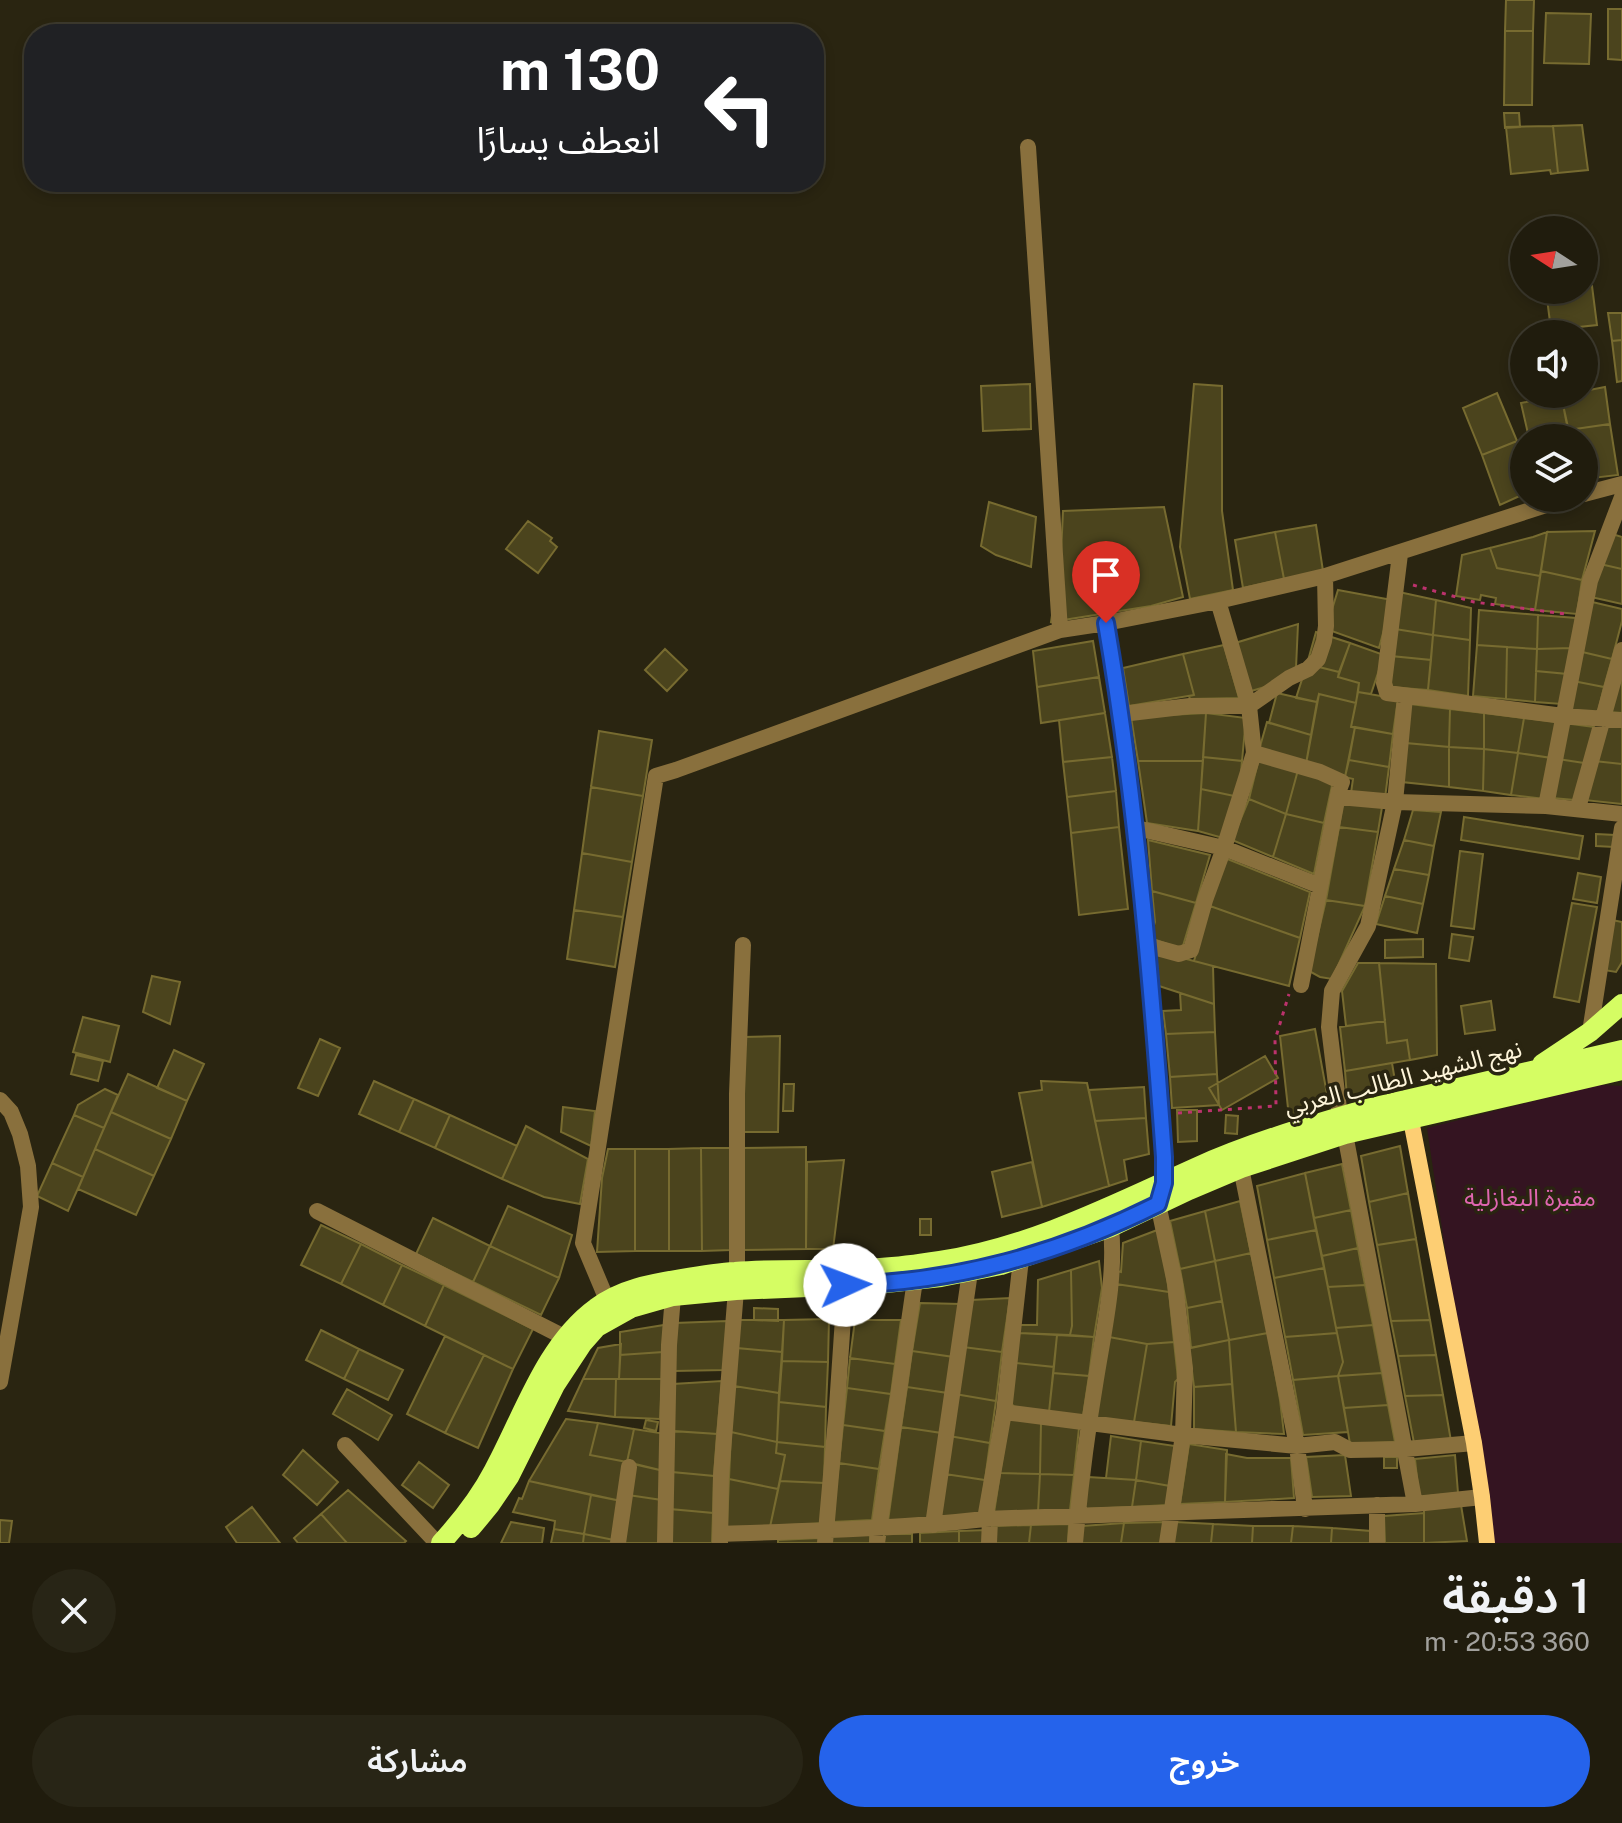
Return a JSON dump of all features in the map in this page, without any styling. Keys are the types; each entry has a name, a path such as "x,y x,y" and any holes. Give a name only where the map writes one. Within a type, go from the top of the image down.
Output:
{"main road":[{"path":"1532,1071 1590,1032 1622,1004"},
{"name":"نهج الشهيد الطالب العربي","path":"1409,1110 1532,1071 1622,1050"},
{"name":"نهج الشهيد الطالب العربي","path":"457,1543 490,1505 509,1477 541,1376 566,1338 579,1322 607,1300 634,1288 668,1281 845,1277 915,1280 970,1272 1239,1150 1409,1110 1622,1070"},
{"name":"نهج الشهيد الطالب العربي","path":"845,1277 879,1268 1021,1250 1111,1227 1342,1126"},
{"name":"نهج الشهيد الطالب العربي","path":"439,1543 480,1496 527,1419 597,1327 631,1308 737,1280"}],"street":[{"path":"1028,147 1060,630"},
{"path":"1598,490 1622,484"},
{"path":"1546,806 1590,581 1622,497"},
{"path":"607,1300 583,1243 656,776 1060,630 1218,601 1325,576 1526,512"},
{"path":"1400,554 1384,683 1387,693 1563,716 1622,720"},
{"path":"1122,714 1190,706 1249,706 1289,678 1308,669 1318,659 1326,626 1325,576"},
{"path":"1146,945 1179,954 1191,950 1254,753 1249,706 1218,601"},
{"path":"1106,623 1122,714 1136,828 1161,1115 1164,1183 1158,1204 1175,1283 1185,1369 1183,1435 1167,1543"},
{"path":"1578,808 1622,650"},
{"path":"1405,697 1395,802 1368,926 1332,991 1329,1027 1342,1126 1415,1504"},
{"path":"1254,753 1320,772 1342,782 1301,985"},
{"path":"1339,797 1395,802 1546,806 1622,814"},
{"path":"1136,828 1224,848 1320,886"},
{"path":"1590,1032 1622,828"},
{"path":"743,945 737,1094 737,1280 721,1476 720,1539 877,1535 987,1520 1415,1504 1482,1497"},
{"path":"0,1100 11,1112 20,1134 28,1166 31,1207 0,1382"},
{"path":"1409,1110 1474,1443 1487,1543"},
{"path":"1241,1168 1297,1446 1305,1509"},
{"path":"317,1211 566,1338"},
{"path":"1075,1543 1089,1424 1109,1302 1114,1254 1111,1227"},
{"path":"989,1543 987,1520 1004,1412 1021,1250"},
{"path":"922,1531 970,1272"},
{"path":"825,1537 845,1277"},
{"path":"877,1535 915,1280"},
{"path":"665,1543 668,1376 673,1296"},
{"path":"1004,1412 1297,1446 1335,1442 1350,1450 1474,1443"},
{"path":"345,1445 439,1543"},
{"path":"618,1543 629,1467"},
{"path":"1377,1505 1377,1543"}],"path":[{"path":"1397,581 1474,602 1582,617"},
{"path":"1161,1115 1276,1106 1275,1040 1286,998 1301,985"}],"green space":[{"name":"مقبرة البغازلية","path":"1598,1085 1622,1086 1622,1543 1493,1543 1474,1444 1427,1128"}],"building":[{"path":"1506,0 1534,0 1533,31 1505,31"},
{"path":"1608,9 1622,9 1622,60 1608,59"},
{"path":"1546,13 1591,14 1589,64 1544,63"},
{"path":"1505,31 1533,31 1532,105 1504,105"},
{"path":"1504,113 1519,113 1520,127 1505,128"},
{"path":"1582,125 1588,170 1558,173 1553,126"},
{"path":"1553,126 1558,173 1551,174 1550,170 1511,174 1506,127"},
{"path":"1548,304 1594,304 1596,320 1550,320"},
{"path":"1608,313 1622,313 1622,340 1612,341"},
{"path":"1622,340 1622,381 1617,382 1612,341"},
{"path":"1030,384 1031,429 983,431 981,386"},
{"path":"1194,384 1222,386 1222,511 1233,590 1190,599 1180,547"},
{"path":"1605,387 1610,424 1567,424 1564,408 1598,408 1598,388"},
{"path":"1497,393 1510,424 1510,444 1482,455 1463,408"},
{"path":"1522,408 1564,408 1567,424 1526,424"},
{"path":"1610,424 1618,475 1598,477 1598,426"},
{"path":"1510,444 1510,500 1500,505 1482,455"},
{"path":"989,502 1036,517 1031,567 996,555 981,546"},
{"path":"1164,507 1183,597 1151,606 1051,622 1061,554 1063,511"},
{"path":"528,521 552,538 550,541 557,547 538,573 506,549"},
{"path":"1316,525 1323,571 1284,579 1275,532"},
{"path":"1595,531 1582,580 1541,571 1547,532"},
{"path":"1275,532 1284,579 1243,588 1235,540"},
{"path":"1547,532 1540,576 1497,568 1490,548"},
{"path":"1609,533 1622,537 1622,569 1600,564"},
{"path":"1490,548 1497,568 1540,576 1535,610 1495,604 1496,598 1481,595 1480,600 1456,596 1462,555"},
{"path":"1600,564 1622,569 1622,604 1591,597"},
{"path":"1541,571 1582,580 1577,614 1535,610"},
{"path":"1338,590 1392,600 1379,648 1326,629"},
{"path":"1399,592 1436,600 1433,635 1395,629"},
{"path":"1436,600 1471,608 1470,640 1433,635"},
{"path":"1588,601 1622,609 1612,659 1578,651"},
{"path":"1479,610 1538,615 1537,649 1477,645"},
{"path":"1538,615 1576,618 1571,648 1537,649"},
{"path":"1298,624 1296,668 1292,679 1248,692 1235,643"},
{"path":"1395,629 1433,635 1431,660 1391,656"},
{"path":"1316,632 1350,643 1339,672 1307,664"},
{"path":"1433,635 1470,640 1468,696 1428,690"},
{"path":"1093,641 1099,677 1037,687 1033,651"},
{"path":"1350,643 1384,655 1371,694 1358,692 1359,683 1338,677"},
{"path":"1224,645 1239,698 1190,699 1189,696 1194,695 1183,654"},
{"path":"1477,645 1507,647 1506,699 1473,696"},
{"path":"1507,647 1537,649 1535,702 1506,699"},
{"path":"1571,648 1567,674 1536,671 1537,649"},
{"path":"665,649 687,670 667,691 645,670"},
{"path":"1578,651 1612,659 1604,687 1573,681"},
{"path":"1183,654 1194,695 1129,706 1123,668"},
{"path":"1391,656 1431,660 1428,690 1388,687"},
{"path":"1307,664 1339,672 1338,677 1359,683 1356,703 1319,694 1317,702 1296,698"},
{"path":"1536,671 1567,674 1562,704 1535,702"},
{"path":"1622,673 1622,713 1610,712"},
{"path":"1099,677 1105,713 1041,723 1037,687"},
{"path":"1573,681 1604,687 1597,716 1568,710"},
{"path":"1358,692 1398,699 1393,734 1351,727"},
{"path":"1277,693 1317,702 1311,735 1269,723"},
{"path":"1319,694 1356,703 1351,727 1355,727 1345,777 1306,764"},
{"path":"1410,704 1450,709 1449,747 1406,743"},
{"path":"1450,709 1484,713 1484,749 1449,747"},
{"path":"1105,713 1112,757 1063,762 1059,720"},
{"path":"1206,713 1203,761 1138,761 1131,717"},
{"path":"1206,713 1246,718 1242,761 1203,757"},
{"path":"1484,713 1524,718 1518,753 1484,749"},
{"path":"1524,718 1558,722 1552,758 1518,753"},
{"path":"1267,722 1311,735 1306,764 1259,750"},
{"path":"1564,723 1594,727 1584,763 1558,759"},
{"path":"1604,723 1622,725 1622,764 1594,761"},
{"path":"1355,727 1393,734 1389,767 1349,760"},
{"path":"599,731 652,740 643,796 591,787"},
{"path":"1406,743 1449,747 1449,787 1402,782"},
{"path":"1449,747 1484,749 1483,791 1449,787"},
{"path":"1484,749 1518,753 1511,795 1483,791"},
{"path":"1518,753 1552,758 1545,799 1511,795"},
{"path":"1112,757 1116,791 1067,797 1063,762"},
{"path":"1203,757 1242,761 1239,797 1201,789"},
{"path":"1259,758 1298,770 1286,814 1249,799"},
{"path":"1558,759 1584,763 1575,800 1552,798"},
{"path":"1349,760 1389,767 1385,798 1351,793 1353,779 1345,777"},
{"path":"1138,761 1203,761 1198,831 1147,823"},
{"path":"1594,761 1622,764 1622,804 1584,800"},
{"path":"1298,770 1333,781 1324,823 1286,814"},
{"path":"591,787 643,796 632,862 582,853"},
{"path":"1201,789 1239,797 1223,838 1198,831"},
{"path":"1116,791 1119,827 1071,833 1067,797"},
{"path":"1249,799 1286,814 1273,857 1232,840"},
{"path":"1343,802 1382,807 1378,832 1339,827"},
{"path":"1413,810 1441,812 1434,846 1404,840"},
{"path":"1286,814 1324,823 1314,874 1273,857"},
{"path":"1464,817 1583,836 1579,859 1461,840"},
{"path":"1119,827 1128,909 1079,915 1071,833"},
{"path":"1339,827 1378,832 1365,906 1326,900"},
{"path":"1596,834 1615,835 1614,847 1596,846"},
{"path":"1148,840 1210,855 1196,903 1152,891"},
{"path":"1404,840 1434,846 1429,875 1394,869"},
{"path":"1460,851 1483,854 1474,929 1451,926"},
{"path":"582,853 632,862 623,917 574,910"},
{"path":"1225,858 1310,892 1300,938 1210,906"},
{"path":"1394,869 1429,875 1423,904 1385,896"},
{"path":"1578,873 1601,877 1597,903 1573,899"},
{"path":"1152,891 1196,903 1182,949 1150,938 1155,922"},
{"path":"1385,896 1423,904 1417,933 1376,924"},
{"path":"1326,900 1365,906 1332,979 1309,971"},
{"path":"1572,903 1597,907 1579,1002 1554,997"},
{"path":"1210,906 1300,938 1289,986 1194,961"},
{"path":"574,910 623,917 615,967 567,959"},
{"path":"1612,920 1622,922 1622,962 1616,972 1604,970"},
{"path":"1452,934 1473,937 1469,961 1449,958"},
{"path":"1423,939 1423,957 1385,958 1385,940"},
{"path":"1156,951 1213,966 1214,1004 1159,986"},
{"path":"1358,963 1379,963 1385,1021 1346,1026 1342,991"},
{"path":"1379,963 1436,964 1437,1055 1410,1060 1407,1040 1387,1043"},
{"path":"152,976 180,982 170,1024 143,1012"},
{"path":"1180,993 1214,1004 1215,1032 1166,1034 1163,1011 1181,1010"},
{"path":"1491,1001 1495,1030 1465,1034 1461,1006"},
{"path":"83,1017 119,1026 110,1062 73,1052"},
{"path":"1385,1021 1387,1043 1407,1040 1410,1060 1345,1071 1340,1027"},
{"path":"1315,1029 1329,1105 1289,1117 1280,1036"},
{"path":"1215,1032 1217,1074 1170,1077 1166,1034"},
{"path":"780,1036 778,1132 744,1132 744,1037"},
{"path":"320,1039 340,1048 318,1096 298,1088"},
{"path":"174,1050 204,1064 187,1101 157,1088"},
{"path":"76,1055 103,1061 98,1081 71,1074"},
{"path":"1265,1056 1278,1078 1222,1110 1209,1088"},
{"path":"1392,1063 1396,1087 1347,1098 1345,1071"},
{"path":"128,1074 187,1101 171,1139 111,1112"},
{"path":"1217,1074 1219,1105 1172,1108 1170,1077"},
{"path":"374,1081 414,1099 399,1132 359,1114"},
{"path":"1041,1081 1087,1083 1109,1186 1042,1207 1019,1093 1042,1090"},
{"path":"784,1084 794,1084 793,1111 783,1111"},
{"path":"1144,1087 1146,1118 1095,1121 1089,1090"},
{"path":"105,1089 118,1095 104,1128 74,1115 78,1105"},
{"path":"414,1099 450,1115 435,1148 399,1132"},
{"path":"563,1107 595,1111 591,1146 561,1132"},
{"path":"1177,1110 1197,1110 1197,1141 1178,1142"},
{"path":"111,1112 171,1139 154,1176 95,1149"},
{"path":"74,1115 104,1128 83,1177 52,1163"},
{"path":"450,1115 517,1146 502,1179 435,1148"},
{"path":"1226,1115 1238,1116 1237,1134 1225,1133"},
{"path":"1146,1118 1149,1154 1124,1160 1127,1180 1109,1186 1095,1121"},
{"path":"526,1126 588,1159 580,1204 544,1197 502,1179"},
{"path":"1400,1146 1408,1193 1369,1202 1361,1156"},
{"path":"806,1147 806,1249 742,1250 743,1148"},
{"path":"701,1148 702,1251 669,1251 669,1149"},
{"path":"701,1148 730,1148 731,1250 702,1251"},
{"path":"95,1149 154,1176 136,1215 78,1189"},
{"path":"608,1149 635,1149 635,1251 597,1252 602,1178"},
{"path":"635,1149 669,1149 669,1251 635,1251"},
{"path":"844,1160 833,1249 806,1249 807,1162"},
{"path":"1032,1162 1042,1207 1002,1217 992,1172"},
{"path":"52,1163 83,1177 68,1211 37,1196"},
{"path":"1342,1164 1351,1210 1314,1218 1305,1173"},
{"path":"1305,1173 1316,1230 1267,1240 1257,1186"},
{"path":"1408,1193 1416,1239 1377,1245 1369,1202"},
{"path":"1240,1201 1251,1253 1215,1261 1205,1211"},
{"path":"508,1206 572,1235 559,1278 490,1246"},
{"path":"1351,1210 1358,1248 1322,1256 1314,1218"},
{"path":"1205,1211 1215,1261 1180,1269 1170,1221"},
{"path":"433,1218 490,1246 473,1282 416,1254"},
{"path":"920,1219 931,1219 931,1235 920,1235"},
{"path":"321,1225 361,1244 341,1284 301,1265"},
{"path":"1160,1229 1169,1292 1116,1284 1117,1271 1121,1272 1123,1243"},
{"path":"1316,1230 1324,1268 1274,1278 1267,1240"},
{"path":"1416,1239 1430,1320 1391,1321 1377,1245"},
{"path":"361,1244 402,1265 383,1305 341,1284"},
{"path":"490,1246 559,1278 541,1315 473,1282"},
{"path":"1358,1248 1365,1285 1328,1287 1322,1256"},
{"path":"1251,1253 1268,1333 1229,1340 1215,1261"},
{"path":"1099,1261 1102,1288 1094,1337 1070,1335 1071,1270"},
{"path":"1215,1261 1222,1301 1187,1308 1180,1269"},
{"path":"402,1265 444,1285 425,1326 383,1305"},
{"path":"1324,1268 1337,1333 1285,1337 1274,1278"},
{"path":"1071,1270 1070,1335 1019,1333 1020,1325 1037,1325 1038,1280"},
{"path":"1116,1284 1169,1292 1174,1342 1147,1344 1109,1337"},
{"path":"444,1285 533,1329 513,1369 425,1326"},
{"path":"1365,1285 1373,1325 1336,1328 1328,1287"},
{"path":"1010,1298 1002,1352 963,1347 971,1300"},
{"path":"1222,1301 1229,1340 1191,1348 1187,1308"},
{"path":"920,1303 961,1304 954,1357 912,1351"},
{"path":"754,1308 778,1309 778,1321 754,1320"},
{"path":"829,1319 828,1362 782,1361 784,1320"},
{"path":"739,1320 784,1320 782,1352 737,1348"},
{"path":"855,1320 901,1320 895,1364 850,1358"},
{"path":"1430,1320 1436,1355 1398,1356 1391,1321"},
{"path":"727,1321 724,1370 674,1371 675,1323"},
{"path":"664,1325 663,1352 620,1355 620,1332"},
{"path":"1373,1325 1382,1373 1338,1376 1343,1362 1336,1328"},
{"path":"321,1330 359,1349 344,1379 306,1360"},
{"path":"1019,1333 1057,1335 1054,1367 1015,1363"},
{"path":"1268,1333 1284,1434 1236,1432 1229,1340"},
{"path":"1337,1333 1343,1362 1338,1376 1293,1380 1285,1337"},
{"path":"1057,1335 1094,1337 1089,1376 1053,1373"},
{"path":"445,1336 484,1355 445,1433 407,1414"},
{"path":"1109,1337 1147,1344 1134,1422 1096,1419"},
{"path":"1229,1340 1232,1384 1194,1387 1189,1348"},
{"path":"1174,1342 1178,1379 1175,1382 1171,1426 1134,1422 1147,1344"},
{"path":"621,1344 619,1379 583,1379 598,1348"},
{"path":"963,1347 1002,1352 996,1401 955,1394"},
{"path":"737,1348 782,1352 779,1393 734,1386"},
{"path":"359,1349 403,1370 388,1400 344,1379"},
{"path":"912,1351 954,1357 948,1393 907,1387"},
{"path":"663,1352 662,1379 619,1379 620,1355"},
{"path":"484,1355 513,1369 478,1448 445,1433"},
{"path":"1436,1355 1443,1395 1405,1396 1398,1356"},
{"path":"850,1358 895,1364 891,1394 847,1388"},
{"path":"782,1361 828,1362 826,1407 779,1402"},
{"path":"1015,1363 1054,1367 1049,1412 1014,1407 1010,1401"},
{"path":"1053,1373 1089,1376 1083,1416 1049,1412"},
{"path":"1382,1373 1388,1405 1344,1408 1338,1376"},
{"path":"1338,1376 1348,1432 1303,1435 1293,1380"},
{"path":"583,1379 616,1379 615,1417 568,1411"},
{"path":"616,1379 662,1379 660,1419 615,1417"},
{"path":"722,1381 717,1434 672,1431 673,1384"},
{"path":"1232,1384 1236,1432 1194,1429 1194,1387"},
{"path":"734,1386 779,1393 777,1442 731,1432"},
{"path":"907,1387 948,1393 942,1433 901,1427"},
{"path":"847,1388 891,1394 885,1431 843,1425"},
{"path":"347,1389 392,1415 378,1440 333,1414"},
{"path":"955,1394 996,1401 990,1443 949,1436"},
{"path":"1443,1395 1451,1441 1414,1443 1405,1396"},
{"path":"779,1402 826,1407 825,1447 777,1442"},
{"path":"1388,1405 1395,1442 1350,1444 1344,1408"},
{"path":"1009,1418 1041,1423 1040,1474 1000,1473"},
{"path":"566,1419 598,1423 590,1455 627,1462 621,1501 529,1481"},
{"path":"646,1420 658,1422 656,1431 644,1428"},
{"path":"598,1423 634,1429 627,1462 590,1455"},
{"path":"1041,1423 1079,1428 1074,1475 1040,1474"},
{"path":"843,1425 885,1431 879,1469 839,1463"},
{"path":"901,1427 942,1433 930,1518 888,1521"},
{"path":"634,1429 666,1434 664,1471 627,1462"},
{"path":"674,1431 717,1434 714,1476 672,1472"},
{"path":"731,1432 777,1442 776,1453 785,1455 778,1489 729,1479"},
{"path":"949,1436 990,1443 985,1480 945,1474"},
{"path":"1111,1436 1141,1441 1136,1480 1106,1478"},
{"path":"1141,1441 1175,1446 1170,1486 1136,1480"},
{"path":"777,1442 825,1447 824,1483 780,1481 785,1455 776,1453"},
{"path":"1189,1444 1227,1450 1225,1502 1180,1504"},
{"path":"303,1450 338,1482 317,1505 283,1475"},
{"path":"1226,1454 1247,1458 1291,1458 1294,1498 1225,1502"},
{"path":"1345,1455 1351,1496 1312,1497 1306,1457"},
{"path":"1455,1455 1458,1493 1419,1497 1415,1459"},
{"path":"1384,1457 1397,1457 1397,1468 1384,1468"},
{"path":"419,1462 449,1485 433,1508 402,1485"},
{"path":"839,1463 879,1469 872,1520 832,1522"},
{"path":"633,1464 664,1471 662,1500 628,1495"},
{"path":"672,1472 714,1476 713,1513 670,1509"},
{"path":"1000,1473 1040,1474 1038,1512 994,1513"},
{"path":"945,1474 985,1480 980,1514 940,1517"},
{"path":"1040,1474 1074,1475 1070,1510 1038,1512"},
{"path":"1088,1477 1136,1480 1132,1507 1083,1509"},
{"path":"729,1479 778,1489 770,1527 727,1527"},
{"path":"1136,1480 1170,1486 1167,1505 1132,1507"},
{"path":"529,1481 591,1495 584,1534 554,1529 555,1521 513,1512"},
{"path":"780,1481 824,1483 822,1523 770,1527"},
{"path":"348,1490 406,1541 347,1543 321,1514"},
{"path":"591,1495 621,1501 614,1540 584,1534"},
{"path":"628,1495 662,1500 661,1543 621,1543"},
{"path":"1461,1505 1467,1541 1424,1543 1424,1508"},
{"path":"252,1507 280,1543 237,1543 226,1527"},
{"path":"670,1509 713,1513 712,1543 669,1543"},
{"path":"1424,1513 1424,1543 1385,1543 1384,1516"},
{"path":"321,1514 347,1543 298,1543 294,1538"},
{"path":"0,1520 12,1521 9,1543 0,1543"},
{"path":"511,1522 544,1528 542,1543 501,1543"},
{"path":"1165,1522 1162,1543 1121,1543 1124,1523"},
{"path":"1175,1522 1213,1524 1211,1543 1172,1543"},
{"path":"1124,1523 1121,1543 1080,1543 1082,1526"},
{"path":"1069,1524 1068,1543 1029,1543 1031,1525"},
{"path":"1213,1524 1253,1526 1252,1543 1211,1543"},
{"path":"1031,1525 1029,1543 992,1543 992,1526"},
{"path":"1253,1526 1293,1526 1291,1543 1252,1543"},
{"path":"1293,1526 1332,1528 1331,1543 1291,1543"},
{"path":"1332,1528 1371,1531 1370,1543 1331,1543"},
{"path":"554,1529 584,1534 583,1543 551,1543"},
{"path":"987,1530 986,1543 959,1543 959,1531"},
{"path":"959,1531 959,1543 920,1543 920,1533"},
{"path":"584,1534 614,1540 614,1543 583,1543"},
{"path":"870,1534 870,1543 830,1543 830,1536"},
{"path":"884,1534 912,1534 912,1543 883,1543"},
{"path":"820,1538 819,1543 778,1543 778,1540"}],"route":[{"path":"845,1285 941,1277 1001,1265 1111,1227 1158,1204 1164,1183 1164,1157 1136,828 1122,714 1106,623"}]}
